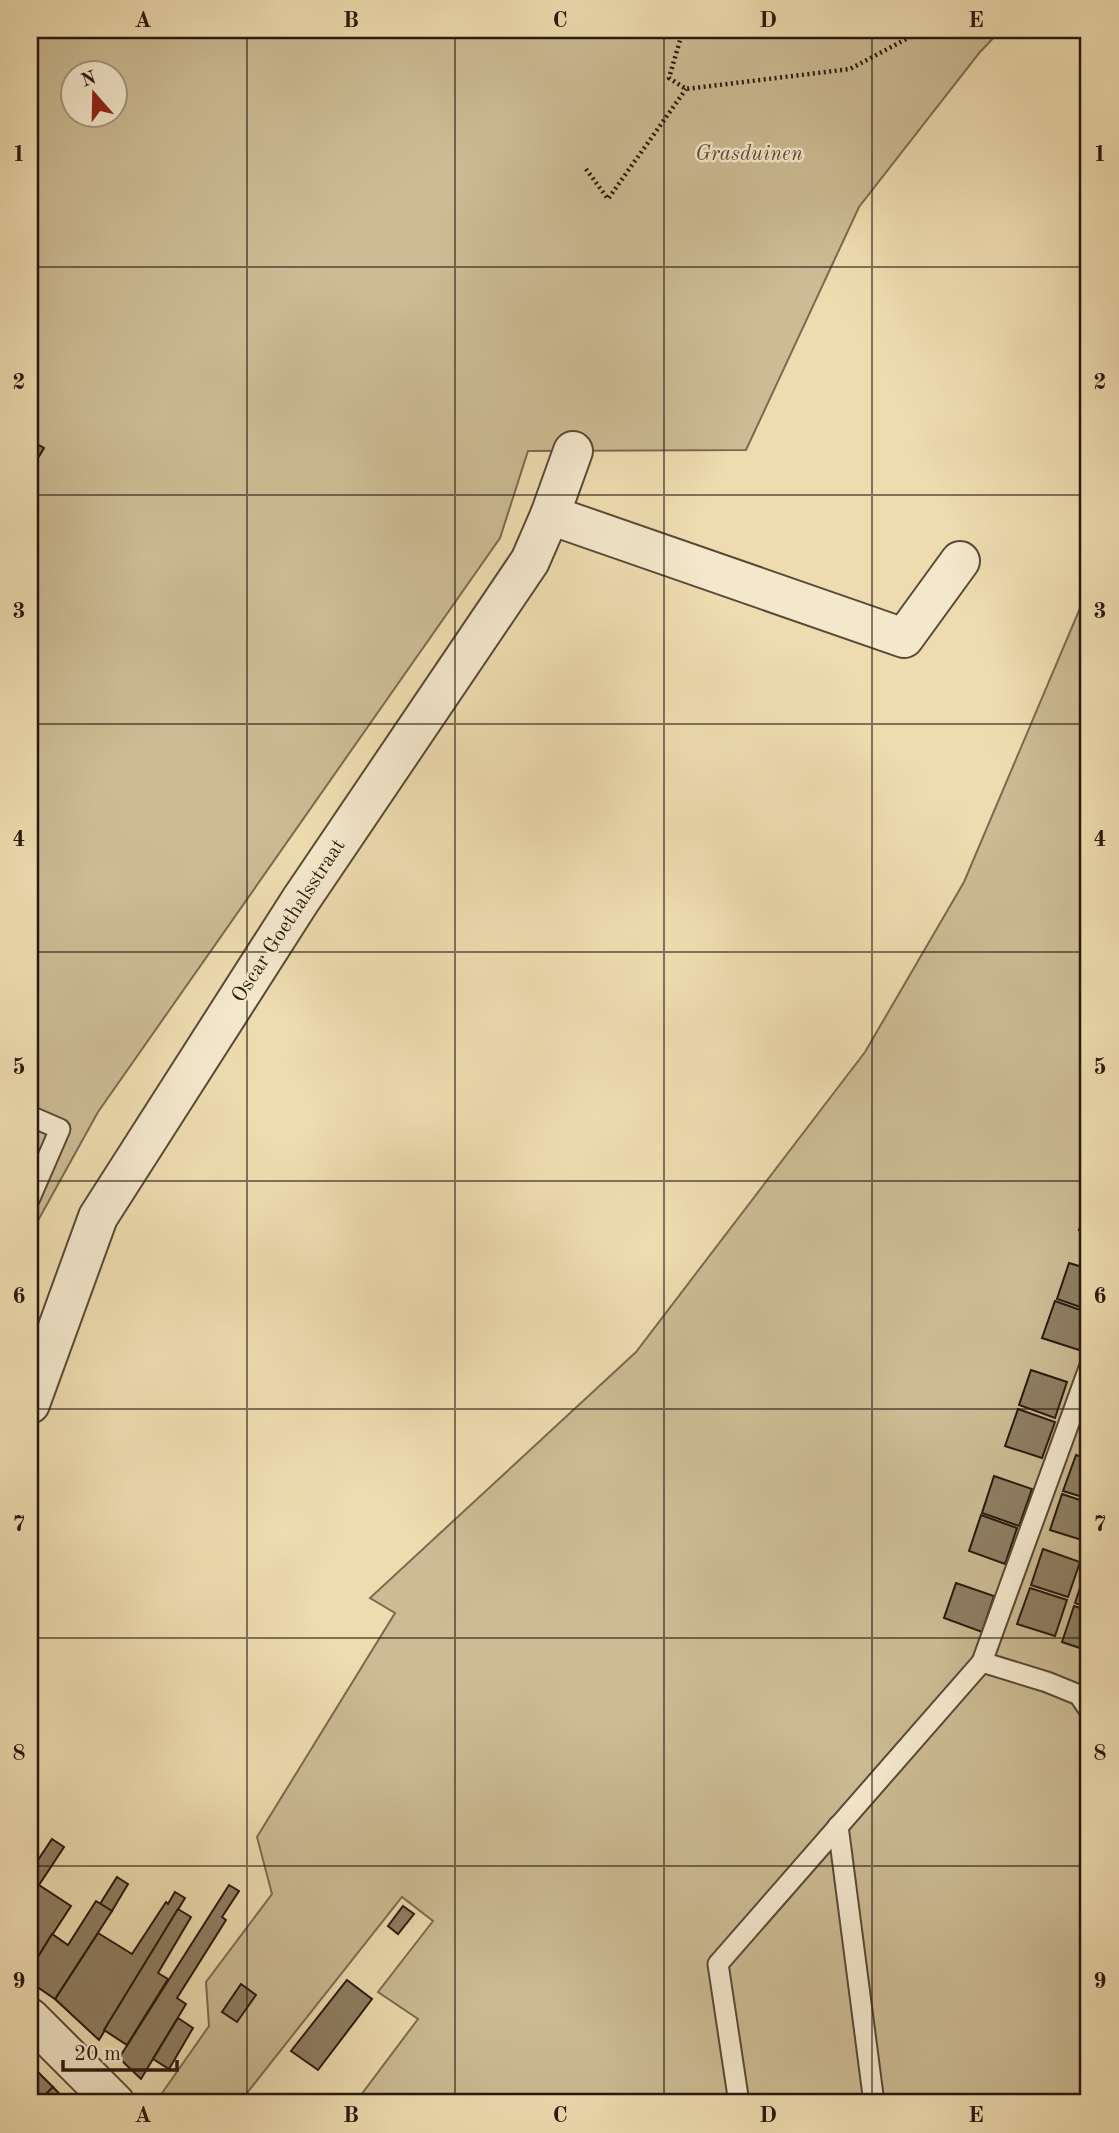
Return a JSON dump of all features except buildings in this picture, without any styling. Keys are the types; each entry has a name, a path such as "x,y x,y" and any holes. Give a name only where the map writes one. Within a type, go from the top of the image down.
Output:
{"street":[{"name":"Oscar Goethalsstraat","path":"30,1404 98,1217 300,901 530,561 573,450"},
{"path":"550,515 904,638 960,561"},
{"path":"30,2018 115,2103"}],"lane":[{"path":"30,1116 60,1129 30,1198"},
{"path":"739,2103 718,1964 982,1662 1089,1368"},
{"path":"982,1662 1079,1695 1089,1710"},
{"path":"838,1826 874,2103"}],"path":[{"path":"683,30 669,78 686,89 850,69 923,30"},
{"path":"586,169 608,199 686,89"}],"green space":[{"name":"Grasduinen","path":"30,30 1001,30 980,52 859,207 746,450 528,451 500,538 98,1112 30,1235"},
{"path":"1089,587 1089,2103 355,2103 418,2019 378,1992 433,1921 402,1897 239,2103 168,2103 160,2096 209,2026 206,1982 272,1894 257,1837 395,1613 370,1598 636,1352 865,1052 964,882"}]}
